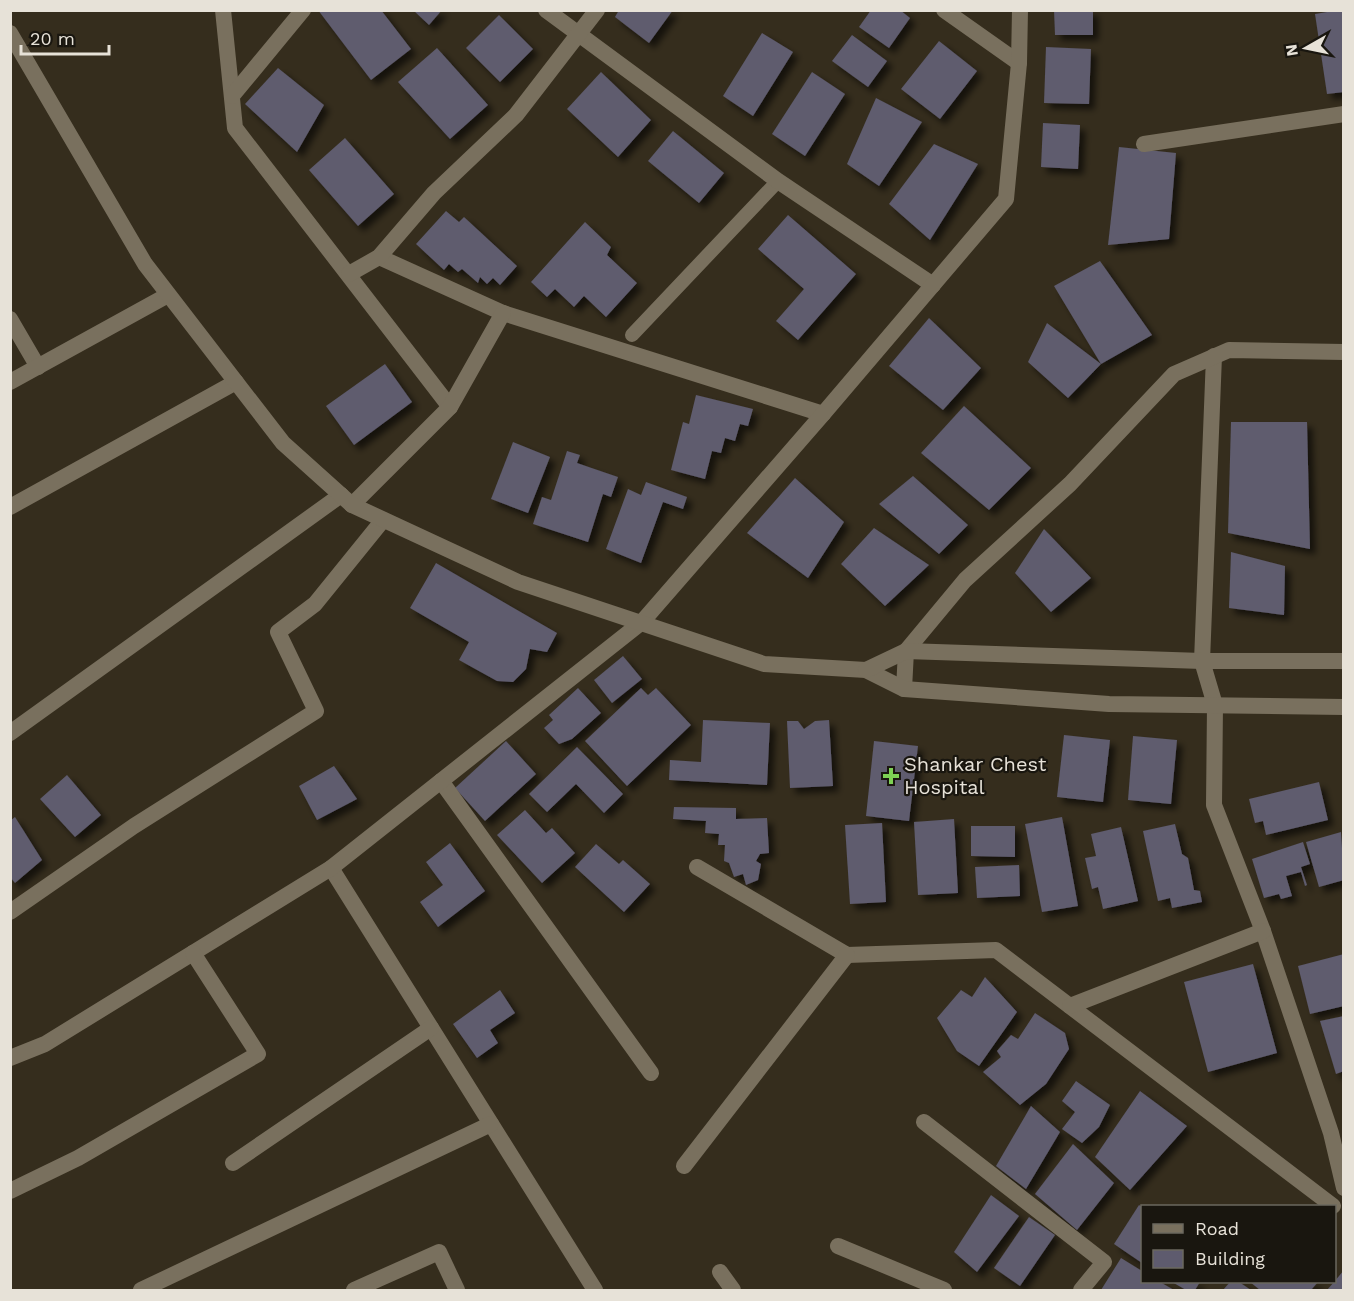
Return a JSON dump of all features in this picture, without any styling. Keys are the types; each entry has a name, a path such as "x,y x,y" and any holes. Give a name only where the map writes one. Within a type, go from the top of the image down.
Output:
{"street":[{"path":"223,10 235,128 450,406"},
{"path":"232,96 303,10"},
{"path":"546,10 778,181 933,285"},
{"path":"349,274 379,257 434,193 516,116 597,10"},
{"path":"944,10 1019,63"},
{"path":"10,1058 45,1044 332,868 642,622 824,414 1006,199 1019,63 1020,10"},
{"path":"10,33 144,264 283,443 346,500 383,520 518,582 764,664 866,670 904,689 1109,704 1344,707"},
{"path":"1144,144 1344,114"},
{"path":"379,257 503,313 824,414"},
{"path":"10,382 168,295"},
{"path":"10,733 346,500 450,406 503,313"},
{"path":"10,320 38,367"},
{"path":"866,670 906,651 965,580 1070,484 1174,374 1229,350 1344,352"},
{"path":"1214,356 1202,661 1215,705 1214,805 1263,931 1331,1133 1344,1188"},
{"path":"10,507 236,382"},
{"path":"10,912 134,826 316,711 278,632 315,604 383,520"},
{"path":"906,651 1202,661 1344,661"},
{"path":"904,689 906,651"},
{"path":"441,782 651,1073"},
{"path":"697,867 847,955 996,950 1331,1205"},
{"path":"332,868 595,1290"},
{"path":"1070,1006 1263,931"},
{"path":"10,1191 78,1158 258,1054 193,953"},
{"path":"684,1166 847,955"},
{"path":"233,1163 431,1028"},
{"path":"924,1122 1104,1262 1081,1290"},
{"path":"141,1290 491,1124"},
{"path":"838,1246 944,1290"},
{"path":"354,1290 439,1252 457,1290"},
{"path":"720,1272 733,1290"}],"lane":[{"path":"632,335 778,181"}],"building":[{"path":"318,10 381,10 411,49 371,80"},
{"path":"413,10 442,10 429,25"},
{"path":"619,10 673,10 649,43 615,17"},
{"path":"871,10 900,10 910,18 889,48 859,27"},
{"path":"1054,10 1093,10 1093,35 1055,35"},
{"path":"1344,10 1344,92 1327,94 1315,14"},
{"path":"499,15 533,49 500,82 466,48"},
{"path":"762,33 793,52 753,116 723,96"},
{"path":"852,35 887,61 868,87 832,61"},
{"path":"939,41 977,71 940,119 901,89"},
{"path":"1046,47 1091,49 1089,104 1044,103"},
{"path":"437,48 488,105 450,139 398,82"},
{"path":"278,68 324,105 297,152 245,104"},
{"path":"601,72 651,120 618,157 567,109"},
{"path":"812,72 845,94 805,156 772,134"},
{"path":"876,98 922,122 879,186 847,164"},
{"path":"1043,123 1080,125 1078,169 1041,167"},
{"path":"673,131 724,173 699,203 648,161"},
{"path":"345,138 394,194 358,226 309,170"},
{"path":"934,144 978,164 930,240 889,204"},
{"path":"1119,147 1176,153 1169,239 1108,245"},
{"path":"446,211 459,222 464,217 517,266 500,285 493,278 487,284 480,277 478,283 462,269 458,272 449,264 444,270 416,244"},
{"path":"788,215 856,274 798,340 776,321 804,289 758,249"},
{"path":"585,222 611,247 607,255 637,283 606,317 584,296 574,307 555,289 547,297 531,282"},
{"path":"1100,261 1152,335 1101,364 1054,286"},
{"path":"929,318 981,368 943,410 889,366"},
{"path":"1047,323 1101,364 1068,398 1028,362"},
{"path":"385,364 412,402 354,445 326,406"},
{"path":"696,395 753,409 748,426 740,424 735,441 725,438 721,453 712,451 705,479 671,470 683,422 689,424"},
{"path":"964,406 1031,468 989,510 921,453"},
{"path":"1231,422 1307,422 1310,549 1228,533"},
{"path":"513,442 550,457 528,513 491,499"},
{"path":"567,451 580,455 577,463 618,477 611,497 603,494 588,542 533,524 542,497 551,500"},
{"path":"913,476 968,525 939,554 879,504"},
{"path":"795,478 844,522 808,578 747,533"},
{"path":"646,482 687,497 683,509 663,502 641,563 606,549 628,489 641,495"},
{"path":"874,528 929,565 885,606 841,564"},
{"path":"1044,529 1091,578 1051,612 1015,573"},
{"path":"1231,552 1285,566 1284,615 1229,608"},
{"path":"436,563 557,633 547,652 530,649 526,669 513,682 497,681 459,660 469,642 410,608"},
{"path":"623,656 642,679 612,703 594,680"},
{"path":"578,688 601,713 572,739 559,744 544,728 553,720 549,715"},
{"path":"641,688 648,695 656,688 691,725 627,786 585,741"},
{"path":"703,720 770,723 767,785 669,780 670,760 701,762"},
{"path":"829,720 833,786 790,788 787,721 798,721 804,729 815,721"},
{"path":"1064,735 1110,740 1103,802 1057,797"},
{"path":"1133,736 1177,740 1171,804 1128,800"},
{"path":"506,741 536,774 485,821 455,788"},
{"path":"874,741 918,746 909,821 866,816"},
{"path":"577,747 623,794 604,813 576,784 547,812 529,794"},
{"path":"334,766 357,799 317,820 299,786"},
{"path":"67,775 101,815 75,837 40,799"},
{"path":"1319,782 1328,820 1266,835 1263,821 1255,823 1249,799"},
{"path":"674,807 736,808 736,819 767,818 769,853 760,854 756,861 761,864 758,880 746,885 743,874 734,877 729,863 724,861 725,845 718,845 719,834 705,833 706,821 673,819"},
{"path":"525,810 546,833 552,828 575,853 542,883 497,835"},
{"path":"15,817 42,860 15,883 10,877 10,821"},
{"path":"1062,817 1078,906 1042,912 1025,824"},
{"path":"954,819 958,893 918,895 914,822"},
{"path":"882,823 886,902 850,904 845,825"},
{"path":"1175,824 1182,854 1188,858 1194,890 1200,891 1202,902 1172,908 1170,898 1158,901 1143,831"},
{"path":"971,826 1015,826 1015,857 971,856"},
{"path":"1121,827 1138,901 1103,909 1098,887 1092,889 1085,858 1096,856 1091,834"},
{"path":"1341,832 1344,880 1319,887 1306,842"},
{"path":"1303,842 1310,864 1301,867 1307,885 1305,886 1301,872 1286,876 1292,896 1281,899 1279,894 1264,898 1252,859"},
{"path":"450,843 485,891 438,927 420,902 443,885 426,862"},
{"path":"596,844 619,864 623,860 650,884 624,912 575,867"},
{"path":"1019,865 1020,896 977,898 975,867"},
{"path":"1344,954 1344,1006 1310,1014 1298,966"},
{"path":"1253,964 1277,1053 1208,1072 1184,982"},
{"path":"985,977 1017,1012 979,1066 957,1051 937,1018 961,990 972,997"},
{"path":"500,990 515,1013 490,1030 498,1043 477,1058 453,1024"},
{"path":"1035,1013 1065,1033 1069,1049 1046,1084 1020,1105 983,1072 1001,1057 997,1051 1011,1035 1018,1039"},
{"path":"1344,1016 1344,1071 1336,1074 1320,1021"},
{"path":"1076,1081 1110,1105 1099,1127 1082,1143 1062,1129 1075,1112 1062,1101"},
{"path":"1140,1091 1187,1126 1130,1190 1095,1157"},
{"path":"1031,1106 1060,1132 1026,1189 996,1166"},
{"path":"1073,1144 1114,1183 1077,1230 1035,1194"},
{"path":"991,1195 1019,1216 977,1272 954,1252"},
{"path":"1139,1205 1141,1206 1141,1262 1114,1244"},
{"path":"1029,1217 1055,1235 1020,1286 994,1268"},
{"path":"1121,1258 1141,1270 1141,1283 1162,1283 1174,1290 1101,1290"},
{"path":"1344,1270 1344,1290 1327,1290 1336,1283"},
{"path":"1174,1283 1199,1283 1195,1290 1186,1290"},
{"path":"1229,1283 1240,1283 1251,1290 1223,1290"},
{"path":"1251,1283 1317,1283 1311,1290 1260,1290"}],"place":[{"name":"Shankar Chest Hospital","path":"891,776"}]}
